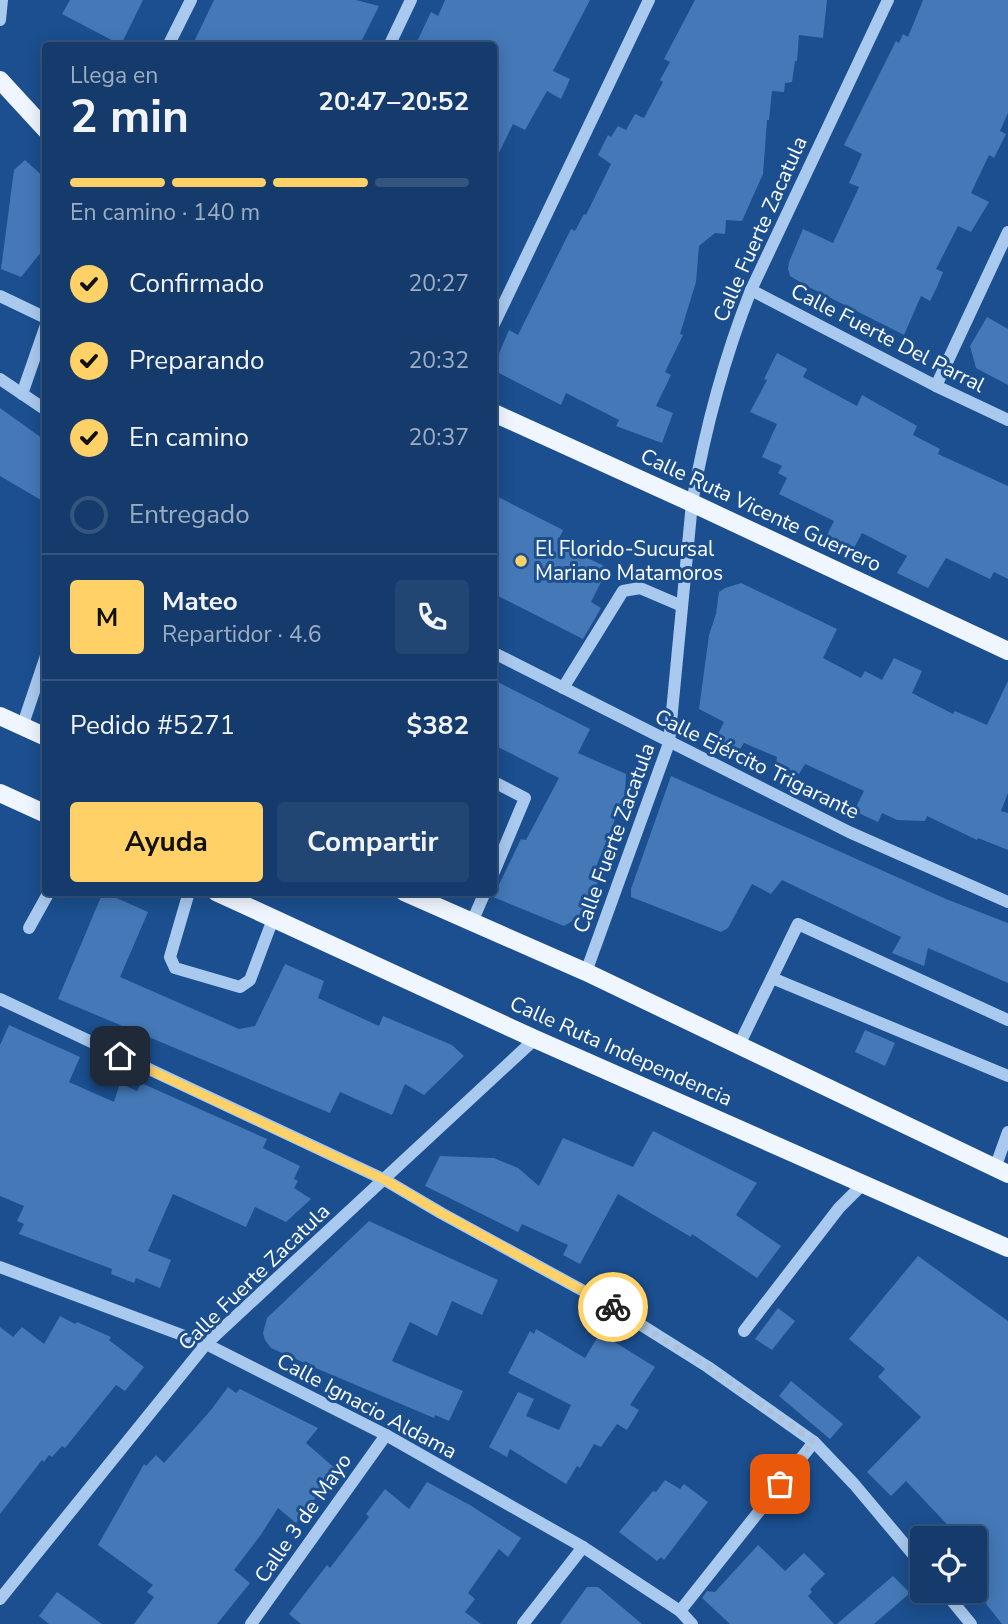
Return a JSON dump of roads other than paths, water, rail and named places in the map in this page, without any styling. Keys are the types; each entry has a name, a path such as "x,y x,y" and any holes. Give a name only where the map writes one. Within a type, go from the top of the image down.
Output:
{"main road":[{"path":"0,80 42,126"},
{"name":"Calle Ruta Vicente Guerrero","path":"497,414 1008,651"},
{"path":"0,716 42,735"},
{"path":"0,793 42,812"},
{"name":"Calle Ruta Independencia","path":"224,896 535,1039 1008,1248"},
{"path":"413,896 586,972 1002,1171"},
{"path":"984,1238 1008,1255"}],"street":[{"path":"0,20 2,0"},
{"path":"170,42 191,0"},
{"path":"391,42 411,0"},
{"path":"497,318 649,0"},
{"name":"Calle Fuerte Zacatula","path":"586,972 669,743 692,503 698,468 731,339 751,290 888,0"},
{"path":"936,386 1008,232"},
{"name":"Calle Fuerte Del Parral","path":"751,290 936,386 1008,420"},
{"path":"0,296 42,316"},
{"path":"22,394 42,336"},
{"path":"0,379 42,407"},
{"path":"563,688 624,591 640,588 682,606"},
{"name":"Calle Ejército Trigarante","path":"497,655 849,832 1008,902"},
{"path":"22,727 42,668"},
{"path":"497,784 526,798 497,856"},
{"path":"29,928 47,896"},
{"path":"187,896 170,957 175,968 240,987 250,980 273,919"},
{"path":"472,922 483,896"},
{"path":"739,1045 798,924 1008,1020"},
{"path":"772,978 1008,1076"},
{"path":"0,999 385,1180 611,1306 708,1367 814,1442 855,1485 910,1551"},
{"name":"Calle Fuerte Zacatula","path":"0,1599 206,1345 535,1039"},
{"path":"1002,1171 1008,1132"},
{"path":"744,1331 839,1208 863,1184"},
{"name":"Calle Ignacio Aldama","path":"1,1269 206,1345 386,1435 583,1547 680,1611 692,1624"},
{"name":"Calle 3 de Mayo","path":"251,1624 386,1435"},
{"path":"680,1611 814,1442"},
{"path":"523,1624 583,1547"},
{"path":"954,1603 971,1624"}],"place":[{"name":"El Florido-Sucursal Mariano Matamoros","path":"521,561"}]}
